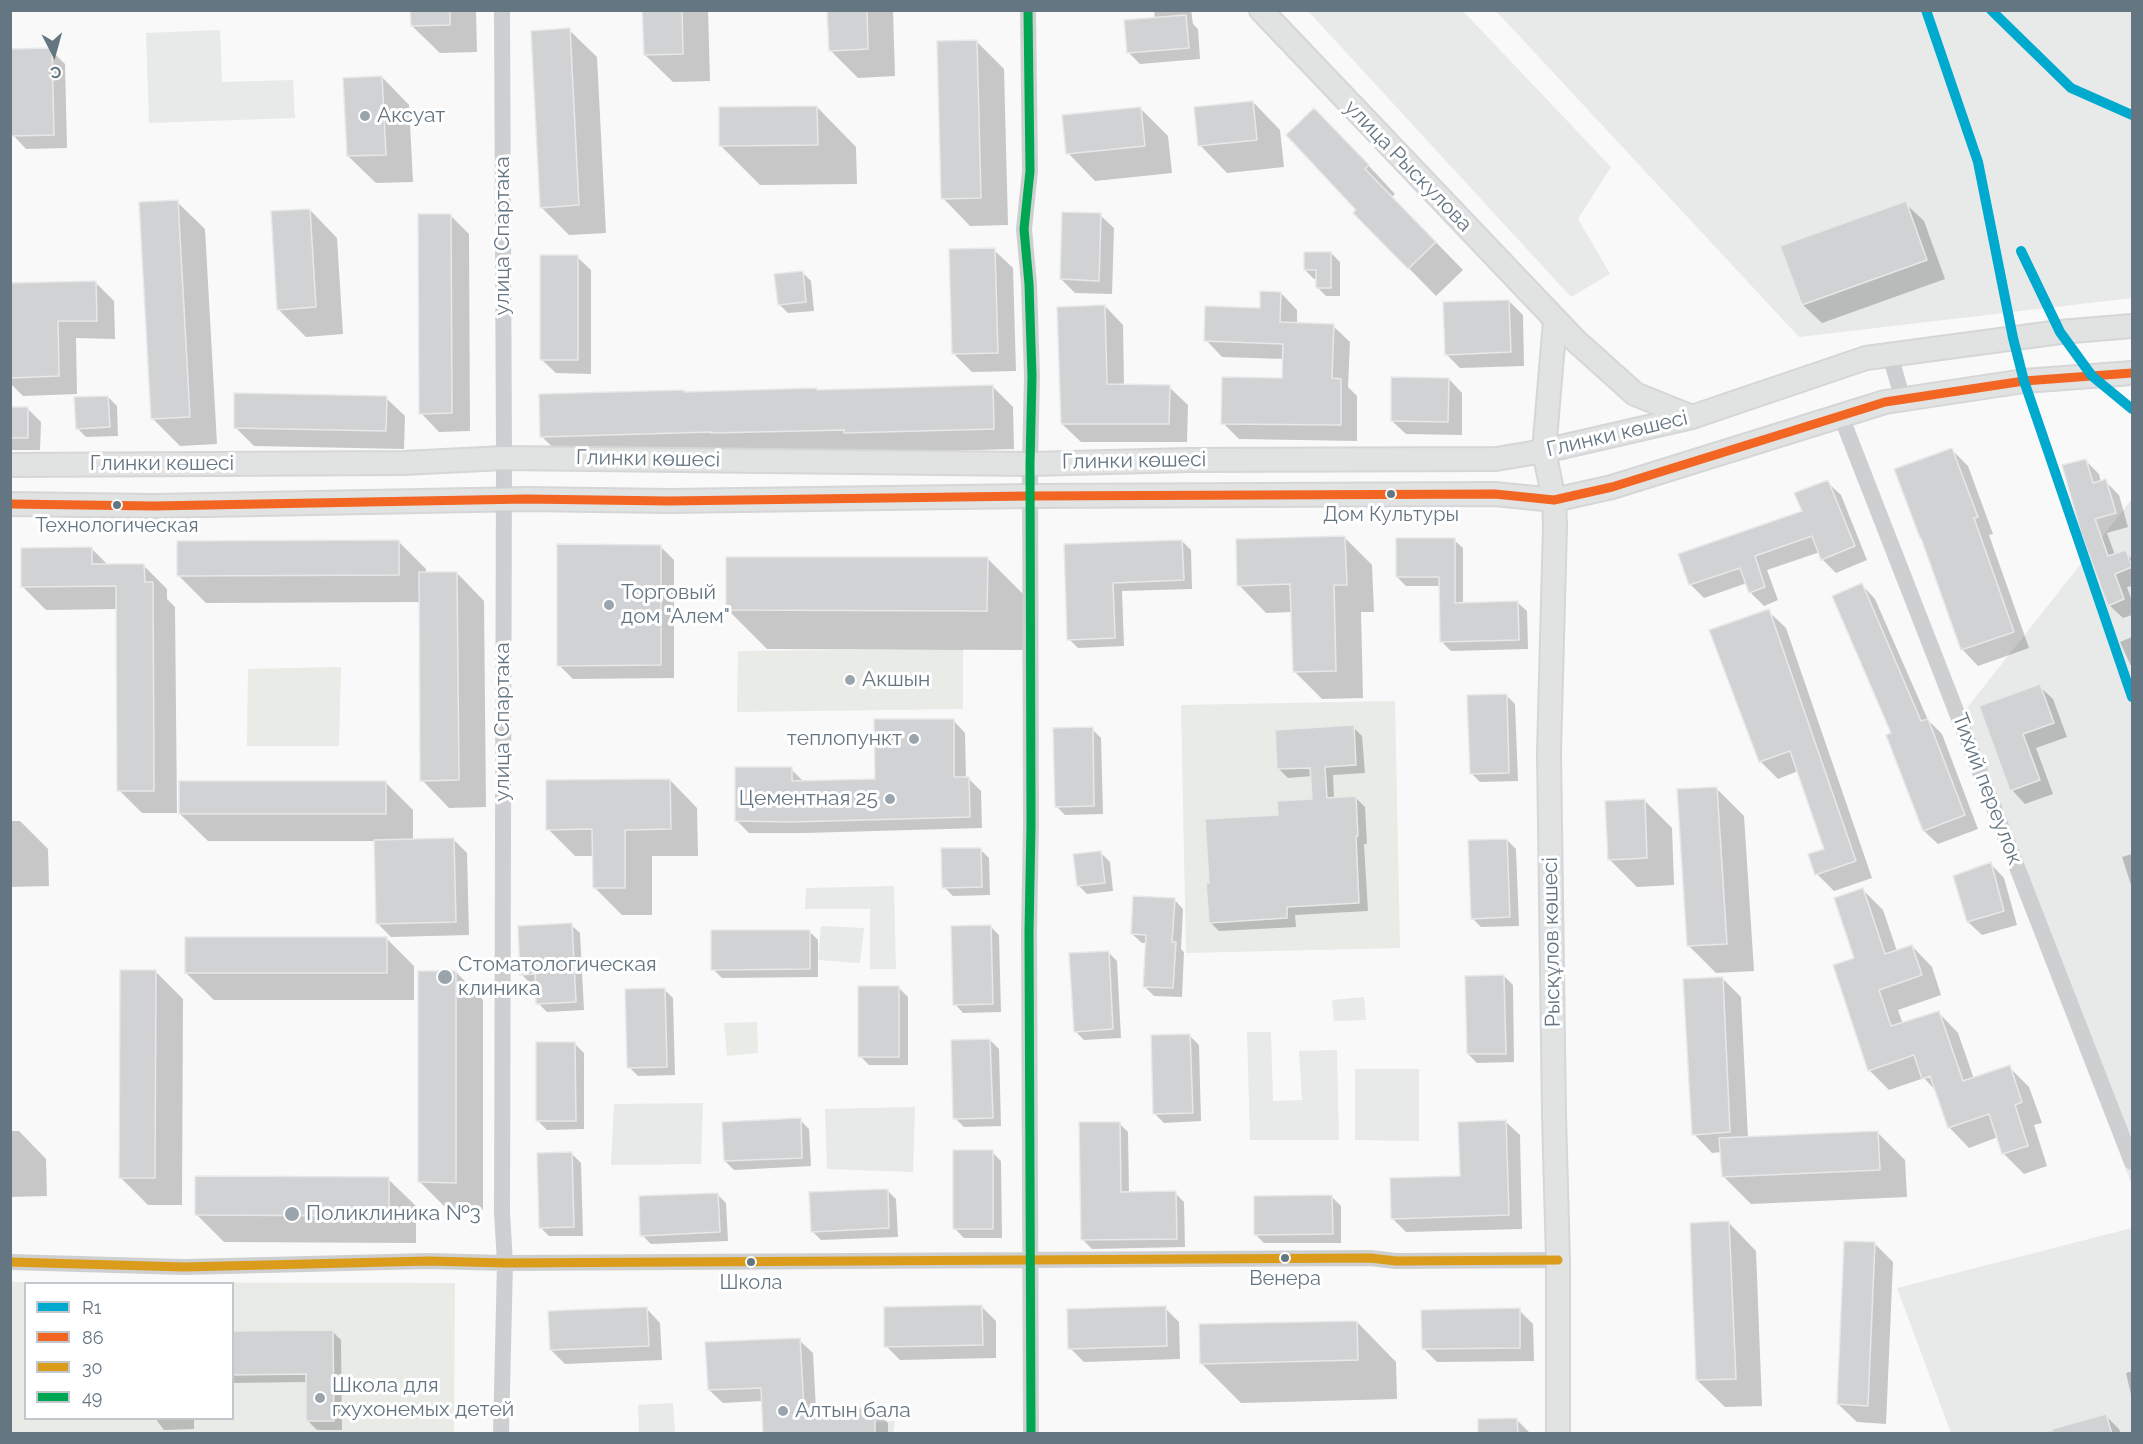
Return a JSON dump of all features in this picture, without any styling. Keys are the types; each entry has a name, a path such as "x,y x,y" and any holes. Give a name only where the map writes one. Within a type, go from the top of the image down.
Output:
{"main road":[{"name":"улица Рыскулова","path":"1261,10 1556,321 1635,394 1692,417"},
{"path":"1544,451 1556,321"},
{"name":"Глинки көшесі","path":"10,465 403,463 504,458 1030,464 1201,460 1496,459 1544,451 1692,417 1866,358 2060,332 2133,326"},
{"name":"Глинки көшесі","path":"10,504 154,506 503,500 669,501 1030,496 1495,494 1554,500 1612,488 1885,402 2024,381 2133,373"},
{"name":"Рысқұлов көшесі","path":"1544,451 1554,500 1550,753 1558,1260 1558,1434"}],"street":[{"name":"улица Спартака","path":"501,1434 505,1263 502,1212 504,458 502,10"},
{"path":"1028,10 1030,171 1024,229 1029,284 1032,376 1030,464 1031,1434"},
{"path":"1890,355 1903,400"},
{"name":"Тихий переулок","path":"1841,416 2133,1162"},
{"path":"10,1262 184,1267 429,1261 505,1263 861,1262 1370,1258 1396,1261 1558,1260"}],"shaded area":[{"path":"1308,11 1463,11 1611,167 1578,219 1610,274 1571,297"},
{"path":"1496,11 2132,11 2132,298 1799,337"},
{"path":"220,30 222,82 293,80 295,118 149,123 146,33"},
{"path":"2132,499 2132,1186 1959,718"},
{"name":"Акшын","path":"963,649 963,709 737,712 738,651"},
{"path":"341,667 339,746 247,746 248,669"},
{"path":"1395,701 1400,948 1186,953 1181,705"},
{"path":"894,886 896,969 870,969 870,909 805,909 806,888"},
{"path":"821,926 864,928 860,963 818,960"},
{"path":"1364,997 1366,1020 1334,1021 1332,1000"},
{"path":"757,1022 758,1053 727,1056 724,1023"},
{"path":"1247,1032 1271,1032 1273,1101 1302,1100 1299,1051 1337,1050 1339,1140 1250,1140"},
{"path":"1355,1069 1419,1069 1419,1141 1355,1140"},
{"path":"703,1103 701,1164 611,1165 614,1104"},
{"path":"915,1107 913,1172 827,1169 825,1109"},
{"path":"2132,1228 2132,1433 1951,1433 1897,1288"},
{"path":"11,1282 24,1282 24,1420 234,1420 234,1283 455,1283 454,1433 11,1434"},
{"path":"673,1403 675,1433 639,1433 638,1405"},
{"path":"895,1421 893,1433 874,1434 875,1422"}],"building":[{"path":"410,10 450,10 450,25 411,26"},
{"path":"642,10 682,10 683,54 644,55"},
{"path":"827,10 867,10 868,49 829,51"},
{"path":"1186,15 1189,48 1127,53 1124,20"},
{"path":"570,28 579,205 540,208 531,31"},
{"path":"977,40 981,198 941,199 937,41"},
{"path":"52,48 54,135 11,136 10,49"},
{"name":"Аксуат","path":"382,76 386,155 347,156 343,78"},
{"path":"1253,101 1257,140 1198,146 1194,107"},
{"path":"817,106 818,145 719,146 719,107"},
{"path":"1141,107 1145,146 1066,154 1062,115"},
{"path":"1314,108 1369,165 1365,169 1436,242 1408,269 1353,213 1356,210 1286,135"},
{"path":"178,200 190,417 151,419 139,202"},
{"path":"1906,201 1927,260 1802,305 1780,246"},
{"path":"310,209 316,307 277,310 271,211"},
{"path":"1062,212 1101,213 1099,281 1060,279"},
{"path":"418,214 451,214 452,413 419,414"},
{"path":"995,248 998,353 952,354 949,249"},
{"path":"1304,252 1331,252 1331,288 1316,288 1316,270 1304,270"},
{"path":"540,255 578,255 578,360 540,360"},
{"path":"803,271 806,302 778,305 774,274"},
{"path":"96,281 97,321 58,321 59,376 10,378 10,283"},
{"path":"1260,291 1281,292 1280,322 1334,324 1332,378 1341,379 1341,425 1221,424 1222,377 1282,378 1283,344 1204,341 1205,306 1260,308"},
{"path":"1509,300 1511,352 1445,355 1443,302"},
{"path":"1105,305 1107,384 1170,385 1169,424 1061,424 1057,307"},
{"path":"1391,377 1449,378 1448,422 1391,421"},
{"path":"993,385 994,429 844,433 844,430 711,432 540,437 539,394"},
{"path":"234,393 387,396 386,431 234,428"},
{"path":"108,396 110,427 76,429 74,397"},
{"path":"10,407 28,407 28,438 10,438"},
{"path":"1952,448 1978,517 1974,518 2014,632 1961,650 1894,469"},
{"path":"2086,459 2093,483 2106,479 2116,513 2095,519 2108,556 2126,550 2132,567 2115,574 2124,599 2108,606 2081,533 2062,465"},
{"path":"1828,480 1855,546 1821,560 1812,536 1755,556 1765,587 1749,593 1740,568 1689,585 1678,554 1802,511 1794,493"},
{"path":"1345,536 1347,585 1334,585 1336,671 1293,672 1290,584 1237,586 1236,539"},
{"path":"1396,538 1455,538 1455,603 1518,601 1519,640 1440,642 1439,577 1396,577"},
{"path":"399,540 399,575 177,576 177,541"},
{"path":"1182,540 1184,580 1113,583 1115,638 1067,640 1064,544"},
{"name":"Торговый дом \"Алем\"","path":"557,544 661,545 661,665 557,666"},
{"path":"92,547 92,564 144,564 145,582 153,582 154,791 117,791 116,586 21,587 21,548"},
{"name":"Акшын","path":"726,557 988,557 987,611 726,610"},
{"path":"419,572 457,572 459,780 420,781"},
{"path":"1862,583 1921,721 1928,719 1965,815 1923,831 1886,735 1891,733 1832,596"},
{"path":"1769,609 1856,861 1815,875 1808,854 1824,849 1790,751 1759,762 1709,630"},
{"path":"2040,684 2054,723 2023,734 2040,780 2010,791 1979,706"},
{"path":"1507,694 1509,773 1470,774 1467,695"},
{"path":"874,719 954,719 954,777 969,777 970,817 791,822 735,821 735,767 792,767 792,781 875,779"},
{"path":"1354,725 1356,765 1325,767 1327,798 1356,796 1359,903 1287,907 1287,918 1209,923 1205,819 1278,815 1277,801 1312,799 1310,768 1277,769 1275,730"},
{"path":"1093,727 1094,806 1055,807 1053,728"},
{"path":"670,779 671,829 625,830 625,888 593,888 592,829 546,830 546,780"},
{"path":"179,781 386,781 386,814 179,814"},
{"path":"1717,787 1727,944 1687,946 1677,789"},
{"path":"1645,799 1647,858 1608,860 1605,801"},
{"path":"454,838 456,922 376,924 374,840"},
{"path":"1507,839 1510,917 1471,919 1468,840"},
{"path":"941,848 981,848 982,887 942,888"},
{"path":"1101,851 1105,883 1077,886 1073,854"},
{"path":"1991,862 2004,911 1967,922 1953,876"},
{"path":"1863,888 1885,954 1912,945 1922,975 1879,990 1891,1026 1939,1011 1963,1081 2010,1065 2022,1102 2015,1105 2028,1146 2002,1154 1989,1114 1948,1128 1930,1076 1922,1079 1914,1055 1868,1071 1833,965 1854,958 1834,898"},
{"path":"1133,896 1175,898 1172,942 1176,942 1173,988 1143,987 1146,935 1131,934"},
{"path":"572,923 576,1002 536,1004 535,974 520,975 518,926"},
{"path":"991,925 993,1004 953,1005 951,926"},
{"path":"711,930 810,930 810,969 711,970"},
{"path":"185,937 387,937 387,973 185,973"},
{"path":"1109,951 1113,1029 1074,1032 1069,953"},
{"path":"120,970 156,970 155,1178 119,1178"},
{"path":"418,971 456,971 456,1183 418,1182"},
{"path":"1504,975 1506,1054 1467,1054 1465,976"},
{"path":"1723,977 1730,1132 1692,1135 1683,979"},
{"path":"858,986 899,986 899,1057 858,1057"},
{"path":"665,988 667,1067 627,1068 625,989"},
{"path":"1190,1034 1193,1113 1153,1114 1151,1035"},
{"path":"990,1039 993,1118 953,1119 951,1040"},
{"path":"536,1042 575,1042 576,1121 536,1121"},
{"path":"801,1118 802,1158 724,1161 722,1122"},
{"path":"1506,1120 1509,1215 1391,1219 1390,1178 1460,1176 1458,1122"},
{"path":"1079,1122 1120,1122 1121,1192 1176,1191 1177,1239 1081,1240"},
{"path":"1878,1131 1880,1170 1722,1177 1719,1138"},
{"path":"953,1150 993,1150 993,1229 953,1229"},
{"path":"572,1152 574,1227 539,1228 537,1153"},
{"path":"195,1176 389,1177 389,1216 195,1215"},
{"path":"888,1189 889,1228 811,1232 809,1192"},
{"path":"718,1193 720,1232 640,1236 639,1196"},
{"path":"1332,1195 1333,1234 1254,1235 1254,1196"},
{"path":"1729,1221 1736,1379 1696,1380 1690,1223"},
{"path":"1844,1241 1875,1242 1868,1406 1837,1404"},
{"path":"982,1305 983,1345 884,1347 884,1307"},
{"path":"1166,1306 1167,1346 1068,1349 1067,1309"},
{"path":"647,1307 649,1346 550,1350 548,1311"},
{"path":"1520,1308 1520,1348 1422,1349 1421,1310"},
{"path":"1357,1321 1358,1360 1200,1364 1199,1324"},
{"name":"Школа для гхухонемых детей","path":"333,1330 334,1421 306,1421 306,1374 234,1375 234,1331"},
{"path":"800,1338 804,1409 875,1408 875,1434 763,1434 761,1388 708,1390 705,1342"},
{"path":"2106,1414 2112,1434 2053,1434 2052,1429"},
{"path":"1517,1418 1518,1434 1478,1434 1478,1419"}],"transit line":[{"name":"49","path":"1028,10 1030,171 1024,229 1029,284 1032,376 1029,932 1031,1434"},
{"name":"R1","path":"1926,10 1978,162 2013,338 2024,381 2132,697"},
{"name":"R1","path":"1991,10 2071,88 2132,115"},
{"name":"R1","path":"2021,251 2060,332 2092,376 2132,409"},
{"name":"86","path":"10,504 154,506 526,499 669,501 1030,496 1495,494 1554,500 1612,487 1885,402 2024,381 2132,373"},
{"name":"30","path":"10,1262 184,1267 429,1261 505,1263 1370,1258 1396,1261 1558,1260"}],"place":[{"name":"Аксуат","path":"365,116"},
{"name":"Дом Культуры","path":"1391,494"},
{"name":"Технологическая","path":"117,505"},
{"name":"Торговый дом \"Алем\"","path":"609,605"},
{"name":"Акшын","path":"850,680"},
{"name":"теплопункт","path":"914,739"},
{"name":"Цементная 25","path":"890,799"},
{"name":"Стоматологическая клиника","path":"445,977"},
{"name":"Поликлиника №3","path":"292,1214"},
{"name":"Венера","path":"1285,1258"},
{"name":"Школа","path":"751,1262"},
{"name":"Школа для гхухонемых детей","path":"320,1398"},
{"name":"Алтын бала","path":"783,1411"}]}
